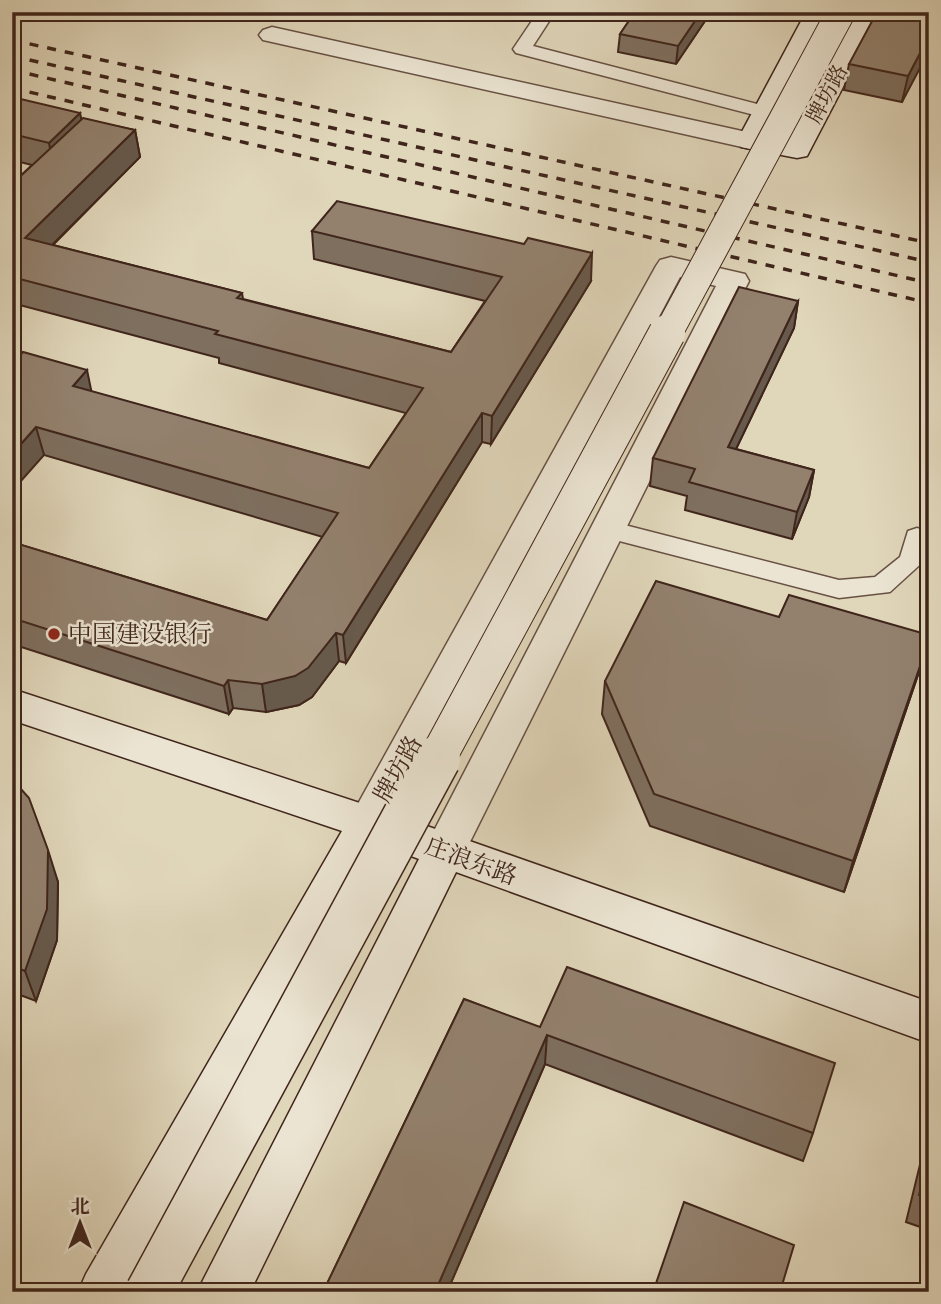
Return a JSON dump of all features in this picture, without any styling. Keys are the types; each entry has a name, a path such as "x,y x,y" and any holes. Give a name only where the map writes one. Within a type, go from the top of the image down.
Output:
{"street":[{"name":"牌坊路","path":"819,12 766,112 760,142 797,150 870,12"},
{"name":"牌坊路","path":"149,1292 841,12"},
{"path":"272,34 760,142 841,12"},
{"name":"牌坊路","path":"104,1292 382,828 702,267"},
{"path":"223,1292 734,282 702,267"},
{"name":"庄浪东路","path":"12,705 382,828 929,1023"}],"lane":[{"path":"547,12 522,49 766,112"},
{"path":"608,530 839,589 881,586 912,561 917,537"}],"building":[{"path":"635,12 701,12 678,46 620,34"},
{"path":"877,12 929,12 929,36 908,76 849,64"},
{"path":"12,97 80,113 49,143 12,134"},
{"path":"83,118 135,130 25,238 242,293 237,298 451,352 502,277 312,231 337,201 524,244 528,238 592,253 492,416 482,413 343,635 336,633 308,668 295,676 262,684 228,680 224,686 12,618 12,542 267,620 338,513 36,427 12,454 12,364 23,352 87,370 73,386 369,468 423,388 12,277 12,184"},
{"path":"739,287 798,301 728,447 814,470 797,512 689,482 695,469 653,458"},
{"path":"656,581 779,617 789,595 929,635 853,861 654,794 605,681"},
{"path":"12,779 29,798 48,850 47,909 25,971 12,966"},
{"path":"567,967 835,1063 813,1133 547,1035 435,1292 323,1292 464,999 540,1027"},
{"path":"929,1153 929,1198 919,1195"},
{"path":"684,1202 794,1245 780,1292 653,1292"}],"railway":[{"path":"12,40 929,243"},
{"path":"12,56 929,262"},
{"path":"12,70 929,283"},
{"path":"12,88 929,303"}],"place":[{"name":"中国建设银行","path":"54,634"}]}
